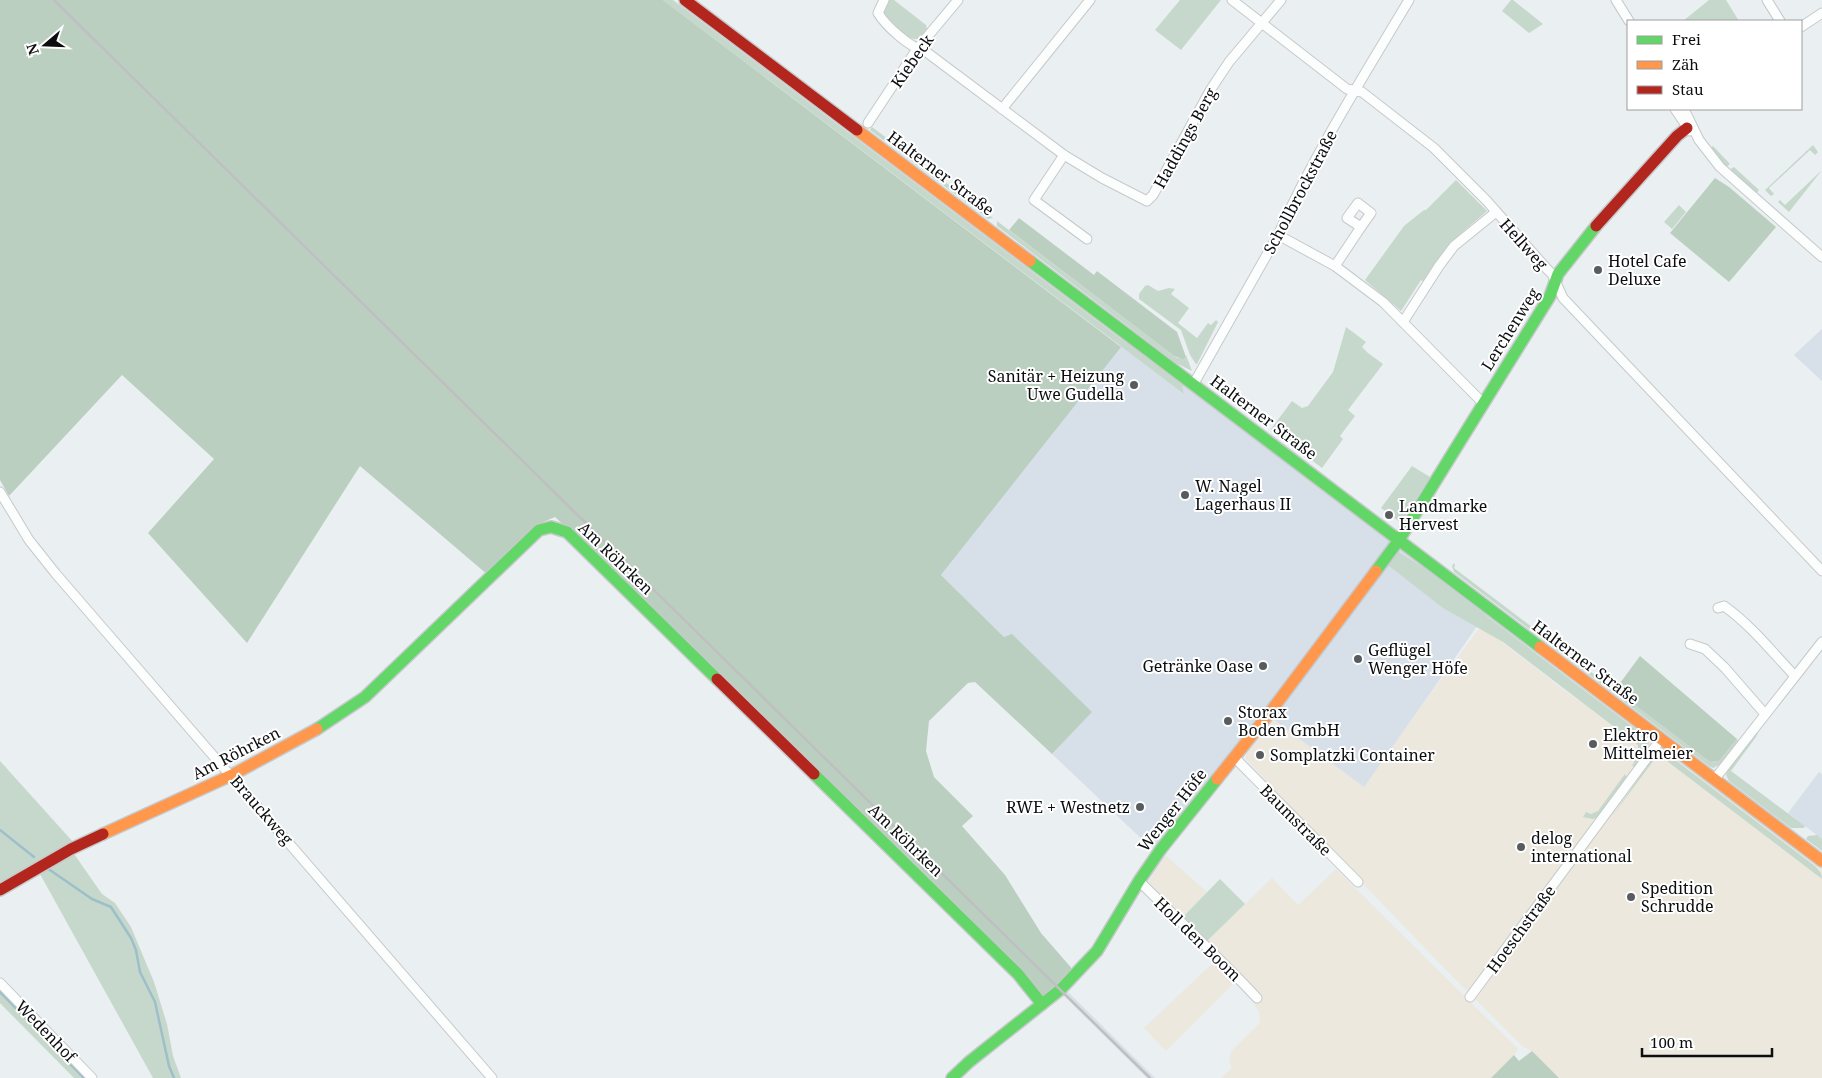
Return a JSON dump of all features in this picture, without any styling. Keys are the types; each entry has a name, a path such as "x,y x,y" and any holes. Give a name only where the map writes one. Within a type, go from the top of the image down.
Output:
{"street":[{"name":"Halterner Straße","path":"685,0 1822,861"},
{"name":"Haddings Berg","path":"884,0 878,13 883,22 917,49 926,51 1064,155 1102,178 1147,201 1153,196 1211,89 1229,62 1262,23"},
{"name":"Kiebeck","path":"868,123 917,49 958,0"},
{"path":"1002,108 1090,0"},
{"name":"Hellweg","path":"1232,0 1347,89 1362,92 1434,148 1496,212 1552,274 1563,298 1822,571"},
{"path":"1262,23 1281,0"},
{"name":"Schollbrockstraße","path":"1194,384 1278,235 1289,211 1355,90 1409,0"},
{"path":"1616,0 1628,20"},
{"path":"1766,0 1779,20"},
{"path":"1802,26 1822,13"},
{"path":"1677,110 1687,128 1699,140 1720,168 1822,257"},
{"path":"1684,110 1699,140"},
{"name":"Lerchenweg","path":"1399,540 1553,293 1559,272 1618,201 1678,134 1687,128"},
{"path":"1064,155 1034,200 1086,240"},
{"path":"1403,322 1454,246 1496,212"},
{"path":"1335,266 1361,227"},
{"path":"1278,235 1335,266 1383,302 1484,402"},
{"name":"Brauckweg","path":"0,492 29,540 56,574 492,1078"},
{"name":"Am Röhrken","path":"0,890 71,849 232,776 306,736 356,705 539,530 558,528 567,532 600,563 682,646 877,835 1018,974 1042,1004"},
{"name":"Wenger Höfe","path":"952,1078 969,1062 1064,986 1097,951 1138,881 1161,849 1270,712 1399,540"},
{"path":"1718,608 1724,606 1732,612 1752,630 1795,676"},
{"path":"1714,780 1822,642"},
{"path":"1690,644 1705,649 1725,668 1765,714"},
{"name":"Hoeschstraße","path":"1470,998 1661,739"},
{"name":"Baumstraße","path":"1234,757 1358,882"},
{"name":"Holl den Boom","path":"1138,881 1224,963 1256,998"},
{"name":"Wedenhof","path":"0,983 92,1078"}],"shaded area":[{"path":"1822,329 1822,381 1794,355"},
{"path":"1128,335 1489,609 1364,788 1270,717 1161,849 1148,845 1052,754 1091,712 1004,637 941,575"},
{"path":"1481,626 1576,699 1598,703 1603,695 1822,861 1822,1078 1559,1078 1532,1051 1522,1046 1447,971 1246,759 1246,750 1270,717 1364,787"},
{"path":"1819,772 1822,774 1822,839 1788,813"},
{"path":"1166,856 1207,892 1181,919 1147,885 1156,868"},
{"path":"1336,869 1518,1049 1491,1078 1221,1078 1232,1068 1229,1060 1231,1051 1260,1023 1259,1012 1254,1004 1259,999 1206,942 1272,878 1298,905"},
{"path":"1214,962 1235,982 1166,1051 1144,1028"},
{"path":"1066,990 1155,1078 1147,1078 1062,994"}],"green space":[{"path":"0,0 663,0 1121,347 941,575 1004,637 1012,634 1092,712 1052,754 975,682 968,683 929,721 926,751 934,777 973,816 962,826 1005,875 1041,933 1074,971 1043,998 602,561 555,517 543,522 488,575 360,466 247,643 148,533 214,459 122,375 9,496 0,480"},
{"path":"663,0 673,0 1182,385 1184,394"},
{"path":"889,0 894,0 926,25 927,29 918,39 903,34 885,19 883,11"},
{"path":"1180,0 1221,0 1181,50 1155,30"},
{"path":"1511,0 1543,24 1529,33 1502,11"},
{"path":"1709,0 1726,0 1738,20 1684,20"},
{"path":"872,127 993,218 988,219 870,130"},
{"path":"1813,145 1818,152 1815,155 1810,150 1769,188 1774,194 1771,196 1765,190"},
{"path":"1713,146 1730,164 1726,167 1710,149"},
{"path":"1734,167 1759,190 1756,194 1729,170"},
{"path":"1822,170 1789,212 1778,202 1780,200 1785,205"},
{"path":"1715,178 1729,187 1776,227 1729,282 1670,233"},
{"path":"1456,180 1487,211 1452,241 1454,244 1424,282 1421,280 1401,311 1365,280 1404,226 1426,210"},
{"path":"1679,205 1686,212 1672,229 1664,222"},
{"path":"1019,218 1094,275 1097,271 1177,332 1186,357 1183,359 1174,356 1009,230"},
{"path":"997,221 1174,356 1178,358 1186,357 1186,355 1192,371 1176,363 997,226"},
{"path":"1148,285 1158,291 1169,288 1175,289 1171,294 1189,308 1178,323 1197,338 1208,323 1211,325 1216,320 1218,322 1197,364 1190,355 1181,330 1139,299 1139,294"},
{"path":"1346,327 1366,342 1362,347 1383,364 1348,410 1355,416 1340,436 1343,439 1322,468 1271,429 1292,401 1302,408 1308,406 1333,372"},
{"path":"1412,466 1430,477 1401,523 1381,508"},
{"path":"1397,551 1421,566 1646,737 1649,742 1647,751 1636,767 1632,766 1638,755 1638,745 1503,642 1443,608 1389,566 1385,569"},
{"path":"1454,563 1454,568 1710,762 1719,761 1737,739 1738,741 1721,764 1713,768 1709,766 1454,572 1452,566"},
{"path":"1640,656 1737,739 1719,761 1710,762 1615,690"},
{"path":"1757,732 1756,737 1731,771 1805,826 1804,828 1791,828 1729,781 1726,775 1728,769"},
{"path":"1669,755 1815,866 1821,873 1822,879 1663,758 1654,760 1611,818 1653,758"},
{"path":"0,761 74,843 72,851 102,894 115,903 131,927 154,982 167,1024 173,1056 181,1078 153,1078 35,865 0,885"},
{"path":"1625,774 1627,778 1601,816 1593,819 1583,817 1586,812 1591,814 1598,811"},
{"path":"1817,835 1822,839 1822,851 1806,839 1808,836"},
{"path":"1220,879 1245,904 1206,942 1181,919"},
{"path":"0,985 89,1078 74,1078 0,1003"},
{"path":"1532,1051 1559,1078 1491,1078 1514,1055 1519,1061"}],"waterway":[{"path":"0,830 34,857"},
{"path":"47,868 92,899 111,907 131,938 136,950 140,972 155,1002 169,1066 174,1078"},
{"path":"0,992 84,1078"}],"railway":[{"path":"54,0 1150,1078"}],"traffic: fast":[{"path":"1376,571 1399,540 1550,296 1558,274 1596,226"},
{"path":"1030,261 1540,647"},
{"path":"317,729 365,697 539,530 551,527 567,532 717,679"},
{"path":"814,774 1018,974 1042,1004"},
{"path":"952,1078 969,1062 1061,989 1097,951 1139,881 1161,849 1217,779"}],"traffic: slow":[{"path":"857,130 1030,261"},
{"path":"1217,779 1268,715 1376,571"},
{"path":"1540,647 1822,861"},
{"path":"103,834 232,775 317,729"}],"traffic: jam":[{"path":"685,0 857,130"},
{"path":"1596,226 1677,136 1687,128"},
{"path":"717,679 814,774"},
{"path":"0,890 71,849 103,834"}],"place":[{"name":"Hotel Cafe Deluxe","path":"1598,270"},
{"name":"Sanitär + Heizung Uwe Gudella","path":"1134,385"},
{"name":"W. Nagel Lagerhaus II","path":"1185,495"},
{"name":"Landmarke Hervest","path":"1389,515"},
{"name":"Geflügel Wenger Höfe","path":"1358,659"},
{"name":"Getränke Oase","path":"1263,666"},
{"name":"Storax Boden GmbH","path":"1228,721"},
{"name":"Elektro Mittelmeier","path":"1593,744"},
{"name":"Somplatzki Container","path":"1260,755"},
{"name":"RWE + Westnetz","path":"1140,807"},
{"name":"delog international","path":"1521,847"},
{"name":"Spedition Schrudde","path":"1631,897"}]}
